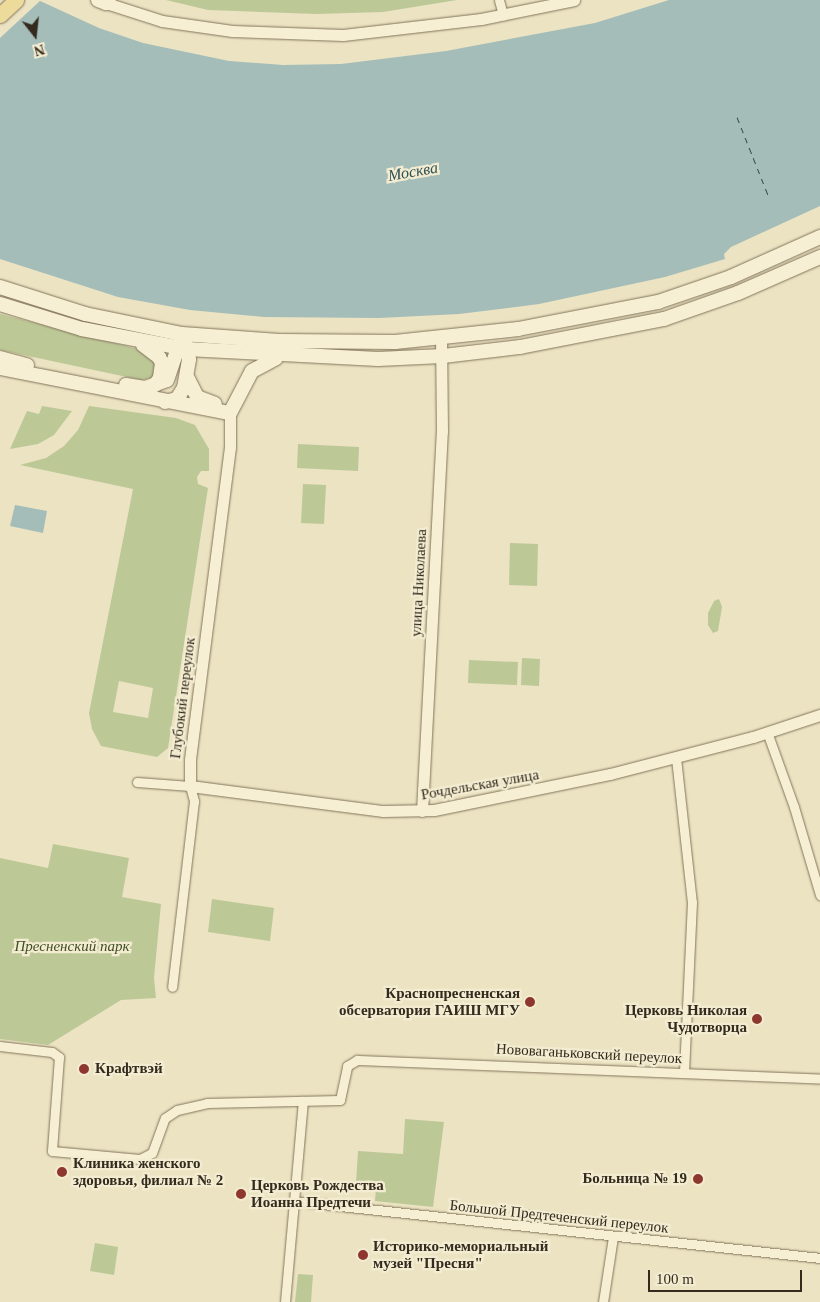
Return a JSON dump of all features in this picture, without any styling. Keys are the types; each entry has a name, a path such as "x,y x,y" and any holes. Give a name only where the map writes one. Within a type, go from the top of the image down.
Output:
{"main road":[{"path":"0,15 16,0"},
{"path":"0,286 85,314 182,334 330,343 442,339 518,330 658,302 731,277 820,237"},
{"path":"0,304 135,341 182,349 281,357 378,360 443,356 520,347 664,319 711,304 820,257"},
{"path":"182,334 182,349 187,377 197,397 230,413"},
{"path":"135,341 154,352 162,363 160,378 153,387"},
{"path":"0,358 134,387 153,387 167,380 182,349"},
{"path":"230,413 252,371 281,357"},
{"path":"0,368 164,402 230,413"},
{"path":"164,402 177,399 182,394 187,377"}],"street":[{"path":"499,0 503,15"},
{"path":"104,1 162,20 285,34 343,35 503,15 574,0"},
{"name":"улица Николаева","path":"422,811 442,431 442,339"},
{"name":"Глубокий переулок","path":"172,987 194,807 190,786 190,760 230,447 230,413"},
{"name":"Рочдельская улица","path":"137,782 190,786 383,811 422,811 598,777 676,758 820,715"},
{"path":"767,732 820,895"},
{"path":"676,758 691,890 684,1072"},
{"path":"0,1046 52,1052 60,1060 52,1151 145,1159 152,1153 165,1118 177,1110 207,1103 303,1102 285,1302"},
{"name":"Нововаганьковский переулок","path":"303,1102 340,1100 347,1066 357,1060 820,1079"},
{"name":"Большой Предтеченский переулок","path":"294,1201 820,1258"},
{"path":"603,1302 613,1237"}],"green space":[{"path":"166,0 457,0 383,12 317,14 208,10"},
{"path":"0,314 146,351 157,360 154,377 141,380 0,350"},
{"path":"42,406 72,411 54,435 38,444 10,449 27,411 39,414"},
{"path":"89,406 176,418 195,425 209,449 209,471 201,471 197,477 198,484 208,488 168,748 157,757 101,746 92,729 89,713 133,489 20,465 46,458 64,446 78,430","holes":["119,681 153,688 148,718 113,712"]},
{"path":"298,444 359,447 358,471 297,468"},
{"path":"303,484 326,485 324,524 301,523"},
{"path":"510,543 538,544 537,586 509,585"},
{"path":"719,599 722,607 718,631 713,633 708,625 708,613 714,601"},
{"path":"522,658 540,659 539,686 521,685"},
{"path":"469,660 518,662 517,685 468,683"},
{"name":"Пресненский парк","path":"53,844 129,858 122,897 161,904 154,978 156,998 121,1000 48,1045 0,1039 0,858 48,868"},
{"path":"212,899 274,908 270,941 208,932"},
{"path":"405,1119 444,1122 433,1207 375,1201 376,1188 356,1183 358,1151 403,1154"},
{"path":"527,1209 575,1214 574,1222 527,1217"},
{"path":"95,1243 118,1247 114,1275 90,1271"},
{"path":"298,1274 313,1275 311,1302 295,1302"}],"water":[{"name":"Москва","path":"0,0 38,0 99,28 143,43 229,61 283,65 341,64 446,51 595,23 669,0 820,0 820,206 731,247 724,254 725,259 665,277 539,304 459,314 379,318 264,317 190,310 118,297 0,259"},
{"path":"15,505 47,511 43,533 10,526"}],"pier":[{"path":"0,0 41,0 0,38"}],"ferry route":[{"path":"737,117 768,195"}],"place":[{"name":"Краснопресненская обсерватория ГАИШ МГУ","path":"530,1002"},
{"name":"Церковь Николая Чудотворца","path":"757,1019"},
{"name":"Крафтвэй","path":"84,1069"},
{"name":"Клиника женского здоровья, филиал № 2","path":"62,1172"},
{"name":"Больница № 19","path":"698,1179"},
{"name":"Церковь Рождества Иоанна Предтечи","path":"241,1194"},
{"name":"Историко-мемориальный музей \"Пресня\"","path":"363,1255"}]}
